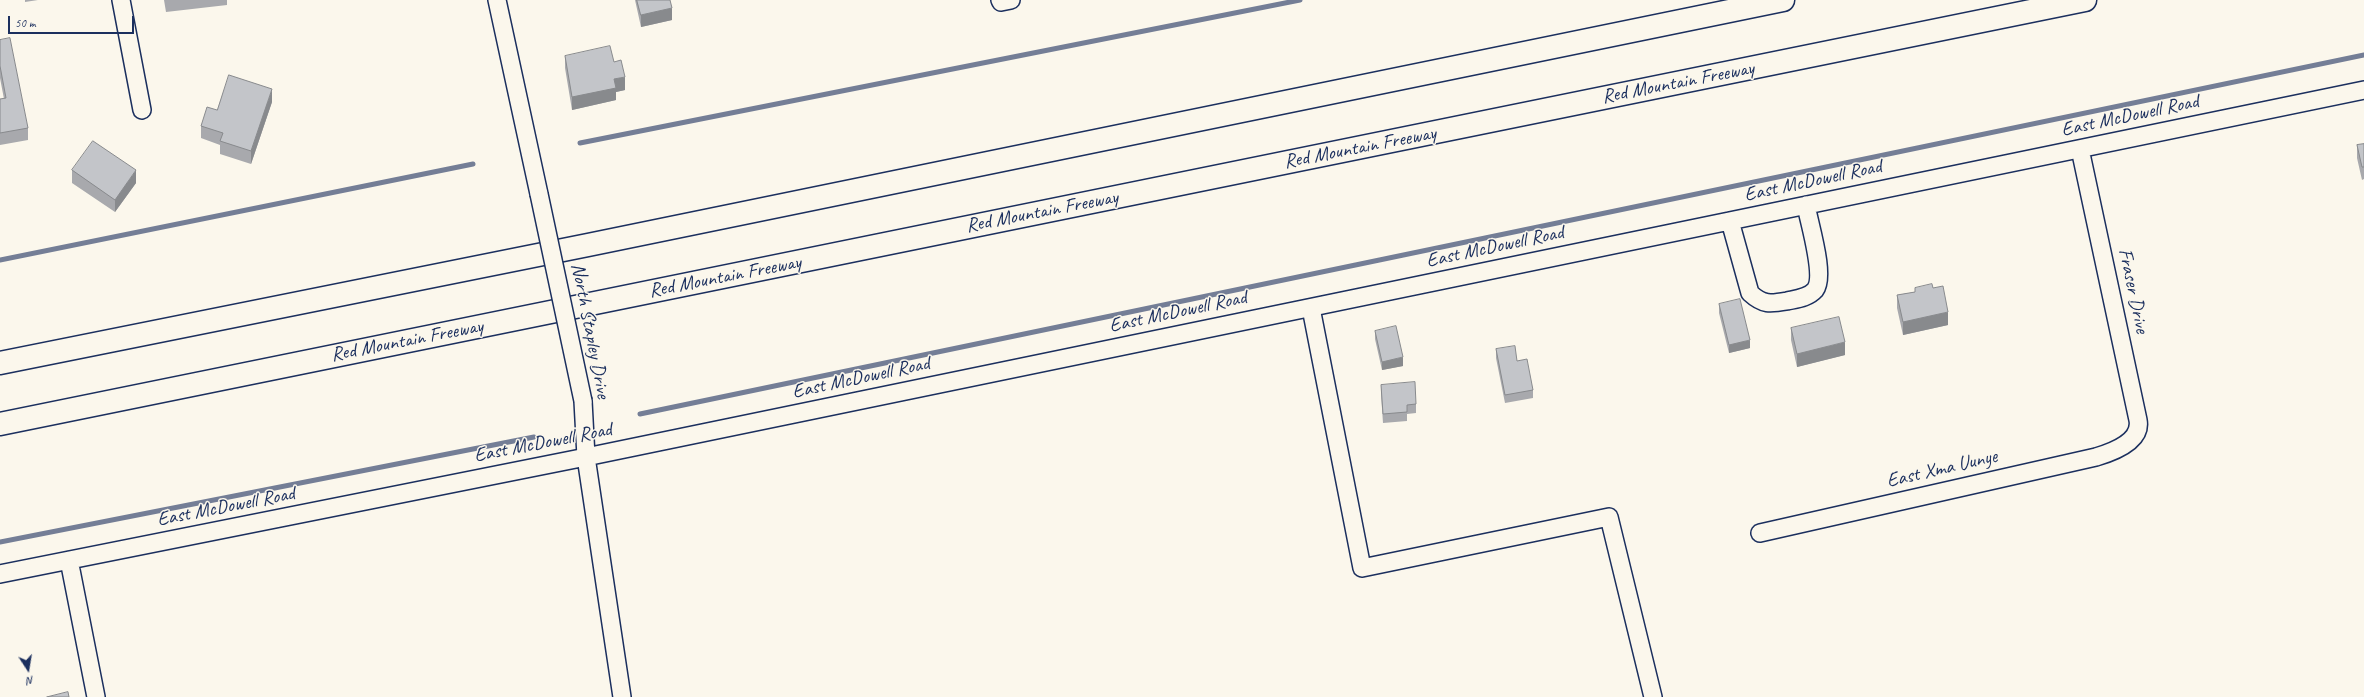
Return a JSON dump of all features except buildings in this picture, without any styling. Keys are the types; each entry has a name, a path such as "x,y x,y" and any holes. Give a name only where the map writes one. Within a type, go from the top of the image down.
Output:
{"highway":[{"path":"0,362 572,248 1784,0"},
{"name":"Red Mountain Freeway","path":"0,424 2085,0"}],"street":[{"path":"121,0 142,110"},
{"name":"North Stapley Drive","path":"497,0 583,401 586,457 622,697"},
{"name":"East McDowell Road","path":"0,574 586,457 2364,90"},
{"name":"Fraser Drive","path":"2080,149 2140,428 2130,440"},
{"path":"1730,221 1750,293 1759,302 1774,303 1804,298 1815,289 1819,275 1806,205"},
{"path":"1311,308 1362,568 1609,517 1652,697"},
{"name":"East Xma Uunye","path":"1760,533 2096,457 2119,448 2130,440"},
{"path":"68,560 96,697"}],"waterway":[{"path":"580,143 1300,0"},
{"path":"640,414 2364,55"},
{"path":"0,260 473,164"},
{"path":"0,542 534,437"}]}
